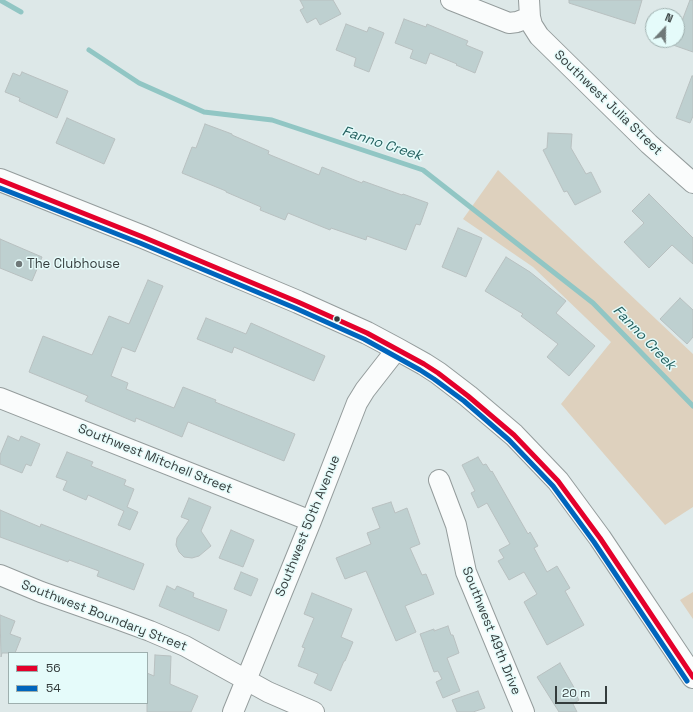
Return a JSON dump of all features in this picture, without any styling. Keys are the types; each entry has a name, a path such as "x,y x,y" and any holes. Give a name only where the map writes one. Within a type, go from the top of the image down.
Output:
{"main road":[{"path":"0,180 150,240 298,302 362,331 438,373 514,435 558,481 600,538 693,677"}],"street":[{"path":"451,0 509,23 517,22 529,8"},
{"name":"Southwest Julia Street","path":"529,8 532,25 539,36 649,144 693,183"},
{"name":"Southwest 50th Avenue","path":"233,712 311,521 357,402 397,349"},
{"name":"Southwest Mitchell Street","path":"0,398 311,521"},
{"name":"Southwest 49th Drive","path":"439,480 456,525 466,572 524,712"},
{"name":"Southwest Boundary Street","path":"0,575 185,646 268,692 314,712"}],"shaded area":[{"path":"498,170 693,354 693,507 665,525 561,404 611,342 533,267 463,219"},
{"path":"693,592 693,619 680,600"}],"building":[{"path":"300,0 333,0 341,14 320,25 316,18 307,23 300,10 304,8"},
{"path":"569,0 642,0 635,24 569,3"},
{"path":"690,0 693,0 693,52 682,48 685,48 685,13"},
{"path":"404,19 426,27 427,24 468,41 466,45 483,52 475,73 430,53 426,64 410,58 413,50 395,43"},
{"path":"346,24 367,32 369,27 384,33 369,72 354,66 356,58 336,50"},
{"path":"22,72 68,91 57,118 19,101 20,98 5,92 13,73 20,76"},
{"path":"692,76 693,116 690,123 676,118"},
{"path":"67,118 115,139 104,164 56,143"},
{"path":"205,124 232,134 269,151 268,154 319,175 322,167 362,183 363,181 428,203 420,225 416,224 406,250 367,236 366,240 331,228 330,230 288,213 285,220 260,210 261,207 182,173 192,147 196,148"},
{"path":"548,133 572,134 571,148 586,174 591,172 601,192 575,205 567,191 564,192 543,150 547,148"},
{"path":"649,194 693,238 693,264 672,245 649,268 624,242 644,223 632,211"},
{"path":"458,228 482,238 466,277 442,267"},
{"name":"The Clubhouse","path":"0,239 42,257 32,281 0,268"},
{"path":"506,257 530,272 566,301 556,313 595,346 569,376 547,357 558,344 521,316 523,314 485,291"},
{"path":"148,280 163,286 135,352 122,347 111,376 128,383 126,389 174,408 183,387 216,400 215,402 295,434 284,461 188,422 182,437 136,418 135,422 85,401 88,396 29,372 43,336 92,355 109,316 129,324"},
{"path":"680,298 693,310 693,337 687,344 660,319"},
{"path":"206,318 246,334 251,323 325,356 314,381 234,347 232,353 197,339"},
{"path":"8,436 19,441 21,436 40,444 31,466 26,464 22,473 0,464 0,455"},
{"path":"67,452 93,462 91,466 126,480 124,485 134,489 127,507 138,512 130,530 118,525 124,511 88,495 86,500 63,490 67,481 56,477"},
{"path":"478,457 483,465 486,464 491,472 492,471 528,534 530,532 538,546 534,548 547,572 557,566 570,588 565,591 584,625 547,645 524,602 537,594 524,572 509,580 498,561 504,558 499,550 510,544 487,503 478,508 471,493 475,491 462,465"},
{"path":"189,498 211,507 201,531 211,546 199,556 192,558 184,557 179,552 176,545 177,538 189,520 181,517"},
{"path":"391,502 395,513 407,508 420,544 410,548 422,575 426,574 434,594 405,606 416,632 396,641 366,571 345,579 336,558 371,544 367,533 380,528 372,508"},
{"path":"0,510 40,527 41,524 144,564 134,590 97,576 99,571 69,560 68,562 0,537"},
{"path":"231,530 254,540 243,567 219,558"},
{"path":"241,572 258,579 251,596 234,589"},
{"path":"167,586 175,590 177,586 194,593 193,597 227,610 219,631 159,606"},
{"path":"312,593 352,609 341,637 353,642 331,691 314,683 318,674 298,666 305,648 302,647 314,618 304,614"},
{"path":"0,615 15,621 10,634 21,638 15,652 2,653 1,657"},
{"path":"448,626 451,635 453,635 459,653 447,658 460,691 443,698 436,682 442,679 438,671 434,672 420,634"},
{"path":"155,655 171,656 170,684 198,696 191,712 147,712 148,673 154,676"},
{"path":"560,663 576,691 574,692 579,700 573,704 577,712 559,712 537,677"},
{"path":"478,691 485,708 473,712 457,712 452,700"}],"waterway":[{"name":"Fanno Creek","path":"0,0 21,12"},
{"name":"Fanno Creek","path":"89,50 139,83 204,112 272,120 423,170 593,303 693,406"}],"transit line":[{"name":"56","path":"0,180 143,237 298,302 367,333 438,373 514,435 558,481 600,538 693,677"},
{"name":"54","path":"0,188 140,243 295,308 364,339 434,379 464,401 509,440 553,486 594,542 687,681"}],"place":[{"name":"The Clubhouse","path":"19,264"}]}
